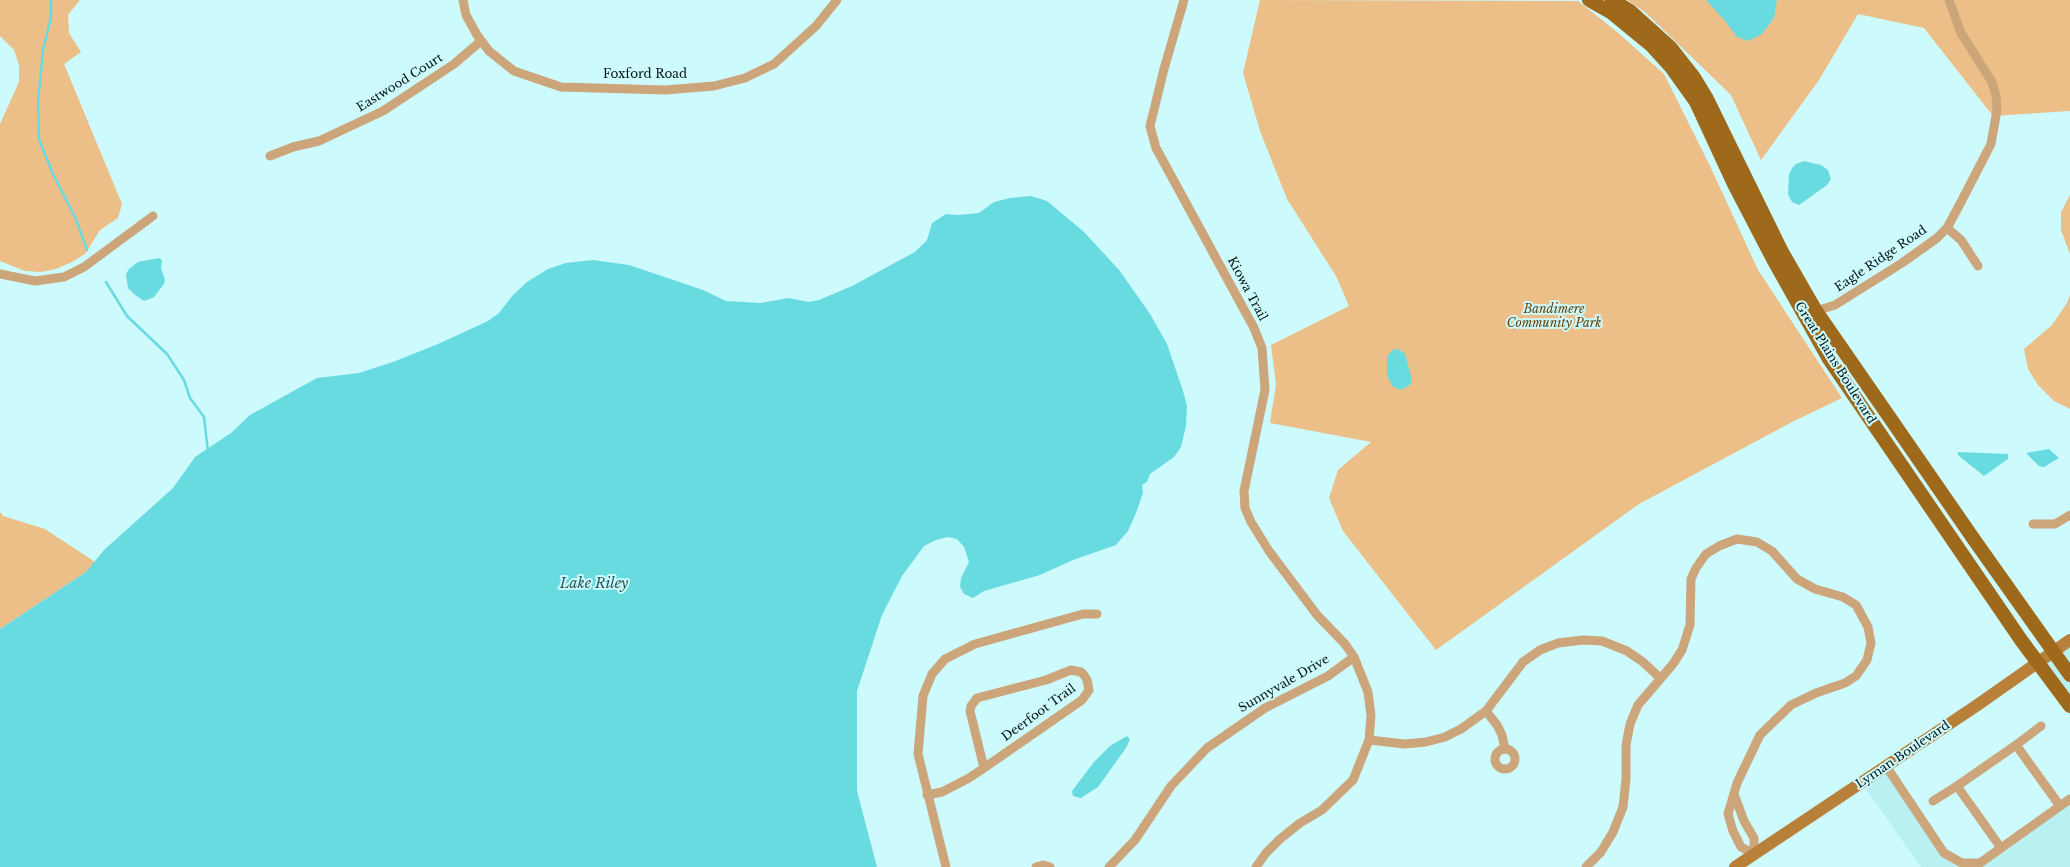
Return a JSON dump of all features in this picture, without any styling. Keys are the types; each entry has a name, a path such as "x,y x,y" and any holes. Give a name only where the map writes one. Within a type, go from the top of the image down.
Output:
{"main road":[{"name":"Great Plains Boulevard","path":"1589,0 1612,13 1651,45 1671,67 1696,102 1734,184 1773,259 1829,358 2023,642 2070,706"},
{"name":"Great Plains Boulevard","path":"1612,0 1630,11 1671,48 1693,76 1707,100 1778,244 1816,311 2070,675"}],"street":[{"name":"Foxford Road","path":"463,0 466,15 488,51 514,71 560,87 665,90 714,86 745,78 774,64 816,26 837,0"},
{"name":"Kiowa Trail","path":"1184,0 1150,126 1152,138 1254,328 1262,348 1265,390 1244,492 1245,508 1251,522 1269,551 1317,615 1345,644 1354,657 1368,692 1371,716 1369,740 1353,780 1342,793 1322,810 1300,823 1280,839 1266,853 1256,867"},
{"name":"Eagle Ridge Road","path":"1816,311 1835,305 1902,263 1927,246 1946,228 1991,144 1997,110 1992,82 1961,33 1949,0"},
{"name":"Eastwood Court","path":"270,156 293,147 319,141 382,111 454,64 481,41"},
{"path":"0,274 35,281 64,277 84,267 153,216"},
{"path":"1946,228 1961,240 1978,266"},
{"path":"2033,524 2056,524 2070,515"},
{"path":"1586,867 1601,852 1613,832 1623,807 1626,779 1626,745 1630,724 1638,705 1674,664 1682,650 1690,626 1691,579 1693,573 1706,554 1719,546 1737,539 1757,542 1772,551 1797,579 1815,589 1843,597 1856,605 1868,627 1871,643 1867,660 1856,676 1845,683 1816,693 1791,705 1760,735 1746,762 1734,794 1728,814 1741,847 1754,854 1754,838 1744,821 1734,794"},
{"path":"946,867 918,754 923,696 932,674 945,659 975,644 1083,614 1097,614"},
{"path":"1369,740 1405,744 1426,742 1445,737 1461,729 1486,711 1523,662 1540,650 1558,643 1583,640 1602,642 1627,650 1660,678"},
{"name":"Lyman Boulevard","path":"1735,867 2070,640"},
{"name":"Sunnyvale Drive","path":"1109,867 1135,840 1171,786 1207,748 1265,708 1328,676 1354,657"},
{"name":"Deerfoot Trail","path":"927,795 954,787 984,768 1082,700 1089,690 1084,675 1071,670 1046,680 977,698 970,711 984,768"},
{"path":"1486,711 1497,725 1502,735 1505,749"},
{"path":"1933,801 2041,726"},
{"path":"2016,745 2060,806"},
{"path":"1886,766 1944,853 1962,863 1980,863 2070,799"},
{"path":"1957,786 2001,848"},
{"path":"1036,867 1043,865 1050,867"}],"shaded area":[{"path":"2070,639 2070,706 2039,663 1886,766 1944,853 1971,864 2070,799 2070,867 1921,867 1861,782"}],"green space":[{"path":"0,0 80,0 68,15 69,33 81,52 64,64 122,204 118,218 100,230 85,254 56,269 41,272 25,271 0,261 0,124 19,82 19,65 14,50 0,36"},
{"name":"Bandimere Community Park","path":"1260,0 1578,1 1616,31 1664,74 1710,166 1758,270 1842,398 1792,422 1639,504 1436,650 1343,531 1329,498 1338,470 1371,442 1270,423 1276,384 1271,345 1349,306 1336,276 1287,199 1260,131 1243,73"},
{"path":"1627,0 2070,0 2070,111 1993,116 1924,28 1858,14 1819,80 1761,160 1731,95 1645,12"},
{"path":"2070,195 2070,254 2061,230 2061,212"},
{"path":"2070,295 2070,409 2054,401 2038,385 2028,369 2024,349 2052,325 2067,303"},
{"path":"0,512 3,516 45,529 95,562 86,572 0,629"}],"water":[{"path":"1706,0 1777,0 1774,18 1762,34 1748,41 1737,37"},
{"path":"1804,161 1821,165 1828,170 1831,179 1827,185 1799,205 1792,202 1788,194 1789,174 1796,164"},
{"name":"Lake Riley","path":"1031,196 1047,201 1083,231 1120,271 1150,314 1167,344 1183,391 1187,406 1186,426 1181,447 1174,457 1150,474 1147,482 1142,485 1143,493 1136,513 1128,531 1116,545 1073,560 1040,575 984,591 973,598 964,594 960,587 961,578 969,562 964,547 957,539 948,537 924,546 902,576 882,615 857,691 857,791 877,867 0,867 0,629 86,572 104,550 173,488 195,457 231,433 250,415 317,378 359,373 393,362 488,321 499,313 513,295 527,282 548,269 566,263 593,260 629,265 703,290 726,301 760,303 789,298 808,302 819,300 852,286 915,252 927,240 932,223 946,214 979,213 994,202"},
{"path":"159,258 162,260 161,268 165,280 164,284 154,297 144,301 128,288 126,274 138,262"},
{"path":"1394,349 1400,350 1405,354 1412,380 1410,385 1401,390 1392,386 1387,375 1387,356"},
{"path":"2049,449 2059,458 2044,467 2039,466 2026,453"},
{"path":"1958,452 2008,454 2008,459 1984,476 1958,455"},
{"path":"1127,736 1130,739 1126,748 1098,787 1081,798 1073,796 1072,791 1094,762 1110,746"}],"waterway":[{"path":"51,0 51,17 43,50 38,102 39,139 52,172 76,219 87,250"},
{"path":"106,282 127,316 167,354 184,380 190,398 204,417 208,452"}]}
